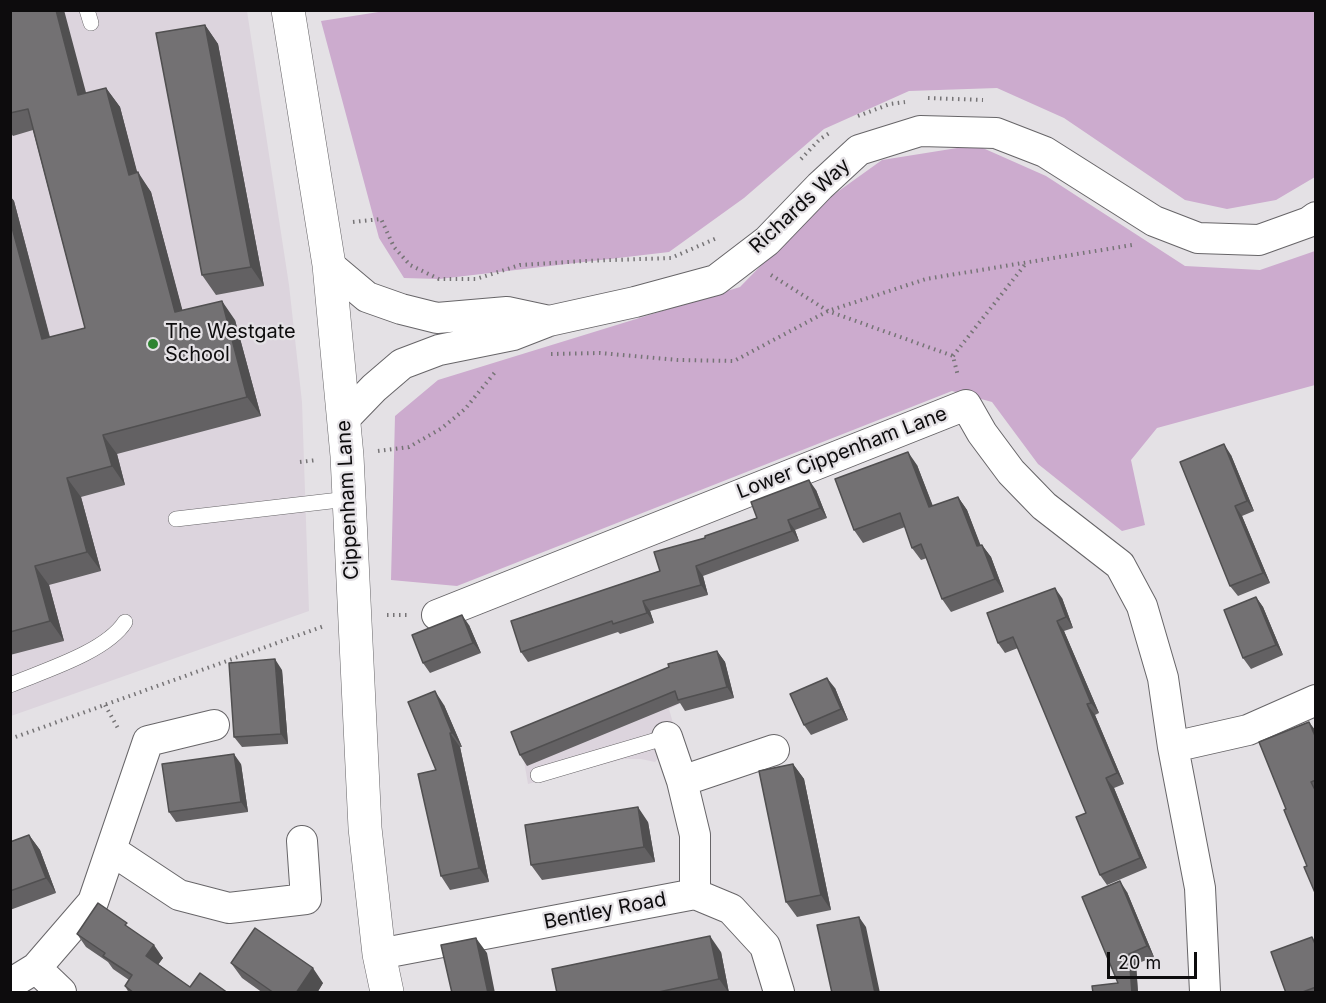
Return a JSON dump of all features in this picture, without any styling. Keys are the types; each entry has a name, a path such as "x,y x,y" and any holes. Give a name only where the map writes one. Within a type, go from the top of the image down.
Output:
{"street":[{"name":"Cippenham Lane","path":"288,10 329,265 347,456 365,828 379,954 387,993"},
{"name":"Richards Way","path":"344,419 374,388 402,364 439,350 513,335 549,321 635,302 716,280 766,241 859,150 920,131 996,133 1045,152 1154,221 1198,238 1259,240 1309,222 1316,217"},
{"name":"Richards Way","path":"329,265 367,297 410,312 437,318 507,312 549,321"},
{"name":"Lower Cippenham Lane","path":"437,615 966,405 982,433 1011,472 1044,506 1120,565 1142,606 1163,678 1173,747 1200,888 1205,993"},
{"path":"1173,747 1248,730 1316,700"},
{"path":"10,984 36,968 93,902 148,741 214,725"},
{"path":"667,737 682,781 695,835 695,894 731,909 765,946 779,993"},
{"path":"682,781 774,750"},
{"path":"111,850 179,895 229,908 306,899 302,841"},
{"name":"Bentley Road","path":"379,954 695,894"},
{"path":"36,968 61,993"}],"lane":[{"path":"176,519 348,499"},
{"path":"10,685 86,653 118,631 124,622"},
{"path":"538,776 667,737"}],"path":[{"path":"548,354 600,353 678,360 734,361 828,311 926,279 1132,244 1154,221"},
{"path":"713,241 828,311 953,356"},
{"path":"953,356 1028,261"},
{"path":"953,356 966,405"},
{"path":"300,462 409,447 442,429 465,409 494,371 505,367"},
{"path":"10,739 354,615 437,615"}],"shaded area":[{"name":"The Westgate School","path":"10,11 247,11 289,285 302,402 309,611 11,716"},
{"path":"385,11 1315,11 1315,177 1276,200 1227,209 1185,200 1064,118 997,88 909,91 824,129 744,198 669,252 439,279 404,278 379,238 321,21"},
{"path":"976,145 1046,176 1185,266 1260,270 1315,251 1315,385 1157,428 1131,460 1145,525 1122,531 1038,464 992,402 952,391 457,586 391,580 395,416 438,380 740,287 822,203 882,160"},
{"path":"603,695 681,703 669,709 677,737 655,762 624,759 528,784 524,761 515,734"}],"building":[{"path":"10,10 56,10 78,95 106,88 129,175 138,172 175,312 222,301 247,397 103,435 112,466 67,478 87,552 35,566 50,621 10,632 10,220 42,339 85,328 28,109 10,113"},
{"path":"205,25 251,267 202,275 156,33"},
{"path":"1224,444 1247,501 1235,506 1263,573 1230,586 1180,462"},
{"path":"908,452 929,507 958,497 977,546 982,545 995,579 942,599 921,544 912,548 900,513 854,530 835,479"},
{"path":"809,480 820,508 788,520 792,531 696,566 701,585 643,601 647,613 613,624 612,621 521,652 511,621 660,571 654,552 705,538 705,536 757,518 751,502"},
{"path":"1055,588 1066,617 1057,621 1091,703 1087,704 1117,773 1106,778 1140,858 1100,875 1076,817 1086,813 1013,637 998,643 987,613"},
{"path":"1256,597 1276,645 1243,658 1224,610"},
{"path":"462,615 473,643 423,663 412,635"},
{"path":"717,651 727,687 678,700 675,691 520,755 511,732 669,667 668,664"},
{"path":"275,659 281,734 234,737 229,663"},
{"path":"827,678 841,709 804,725 790,694"},
{"path":"435,691 452,733 450,733 479,868 441,876 418,774 436,770 408,702"},
{"path":"1309,722 1316,738 1316,780 1311,782 1316,792 1316,895 1284,810 1286,809 1259,742"},
{"path":"234,754 241,802 169,812 162,764"},
{"path":"793,764 821,895 786,902 759,771"},
{"path":"638,807 644,847 531,865 525,825"},
{"path":"29,835 46,878 10,891 10,842"},
{"path":"1120,881 1147,946 1129,954 1132,993 1093,993 1092,986 1118,983 1082,897"},
{"path":"98,903 154,945 146,956 190,987 200,973 228,993 134,993 125,986 132,975 103,956 105,953 77,934"},
{"path":"859,917 875,993 832,993 817,925"},
{"path":"255,928 313,968 296,993 274,993 231,963"},
{"path":"710,936 719,979 654,993 557,993 552,969"},
{"path":"1312,937 1316,946 1316,987 1300,993 1286,993 1271,952"},
{"path":"476,938 488,993 452,993 441,945"}],"place":[{"name":"The Westgate School","path":"153,344"}]}
